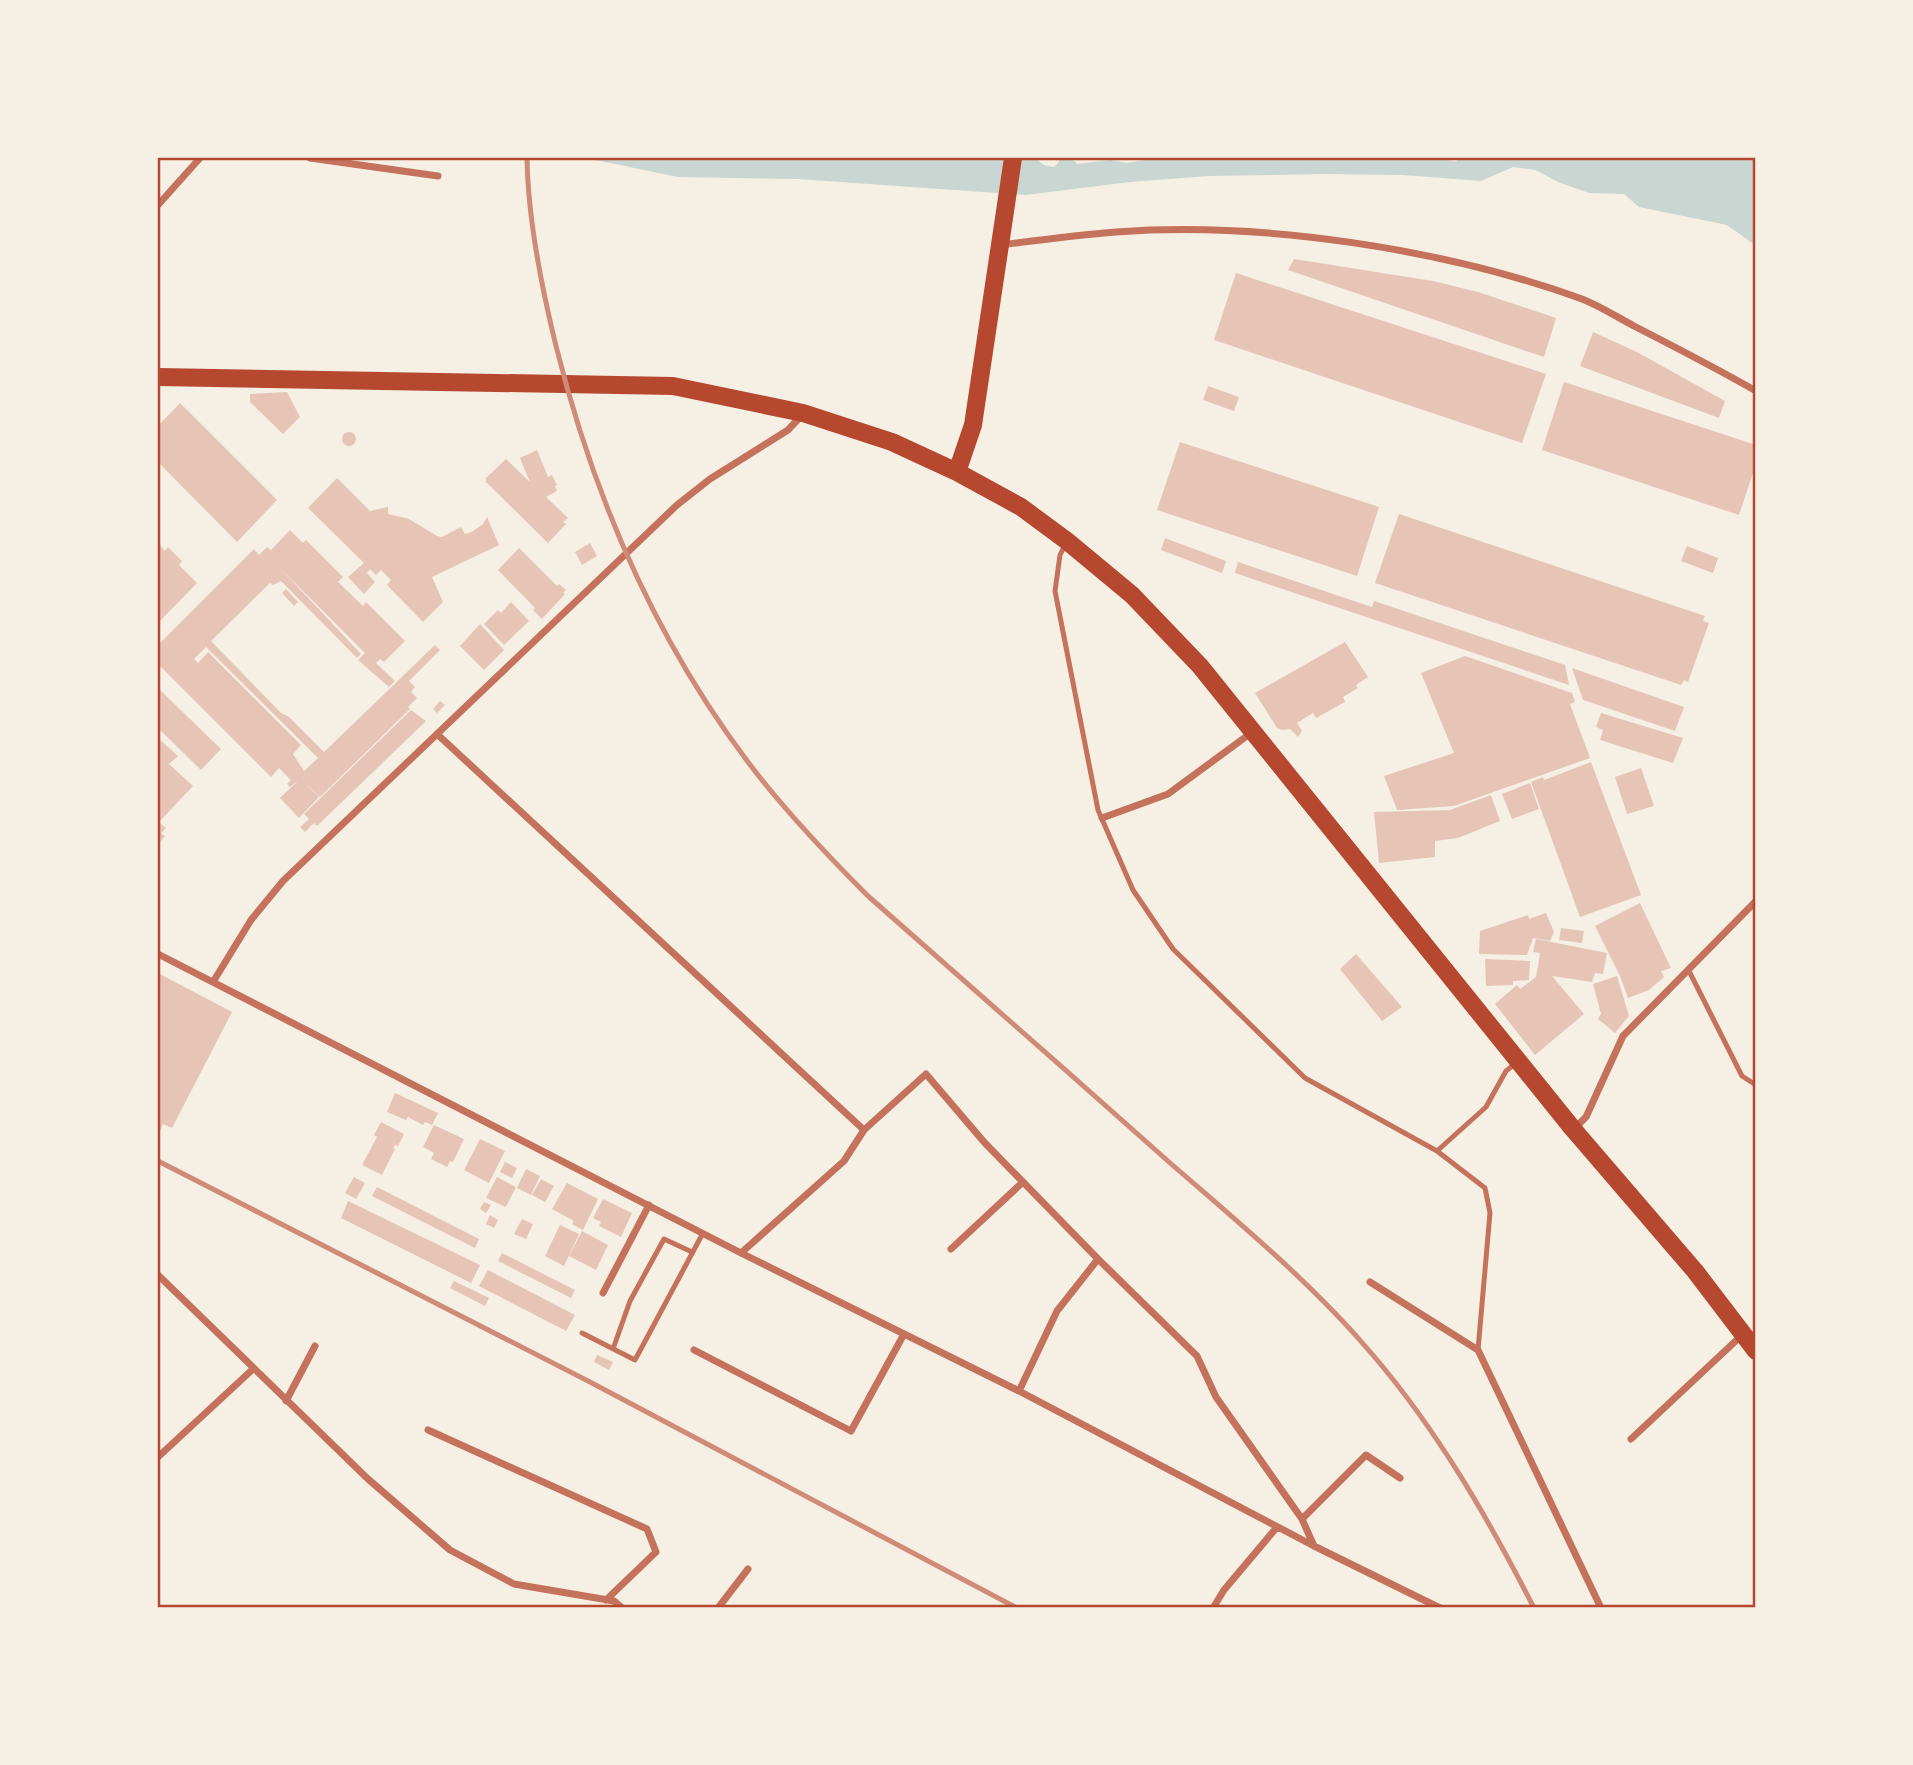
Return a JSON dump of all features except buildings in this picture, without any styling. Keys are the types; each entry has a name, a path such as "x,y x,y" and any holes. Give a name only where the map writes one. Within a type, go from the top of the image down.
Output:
{"highway":[{"path":"957,472 973,425 1013,158"},
{"path":"158,377 673,386 803,413 892,442 957,472 1021,508 1067,541 1142,606 1200,666 1573,1129 1695,1270 1755,1351"}],"street":[{"path":"158,205 200,158"},
{"path":"310,158 438,176"},
{"path":"1000,245 1118,232 1212,231 1352,243 1475,267 1583,300 1692,355 1755,391"},
{"path":"213,982 251,920 283,881 677,505 710,479 788,430 803,413"},
{"path":"1102,818 1168,794 1252,733"},
{"path":"437,734 864,1129"},
{"path":"1573,1129 1586,1117 1623,1036 1755,901"},
{"path":"158,954 741,1253 1019,1391 1436,1607"},
{"path":"741,1253 844,1161 864,1129 926,1074 984,1142 1197,1356 1216,1397 1302,1519 1314,1546"},
{"path":"951,1249 1023,1182"},
{"path":"603,1293 649,1205"},
{"path":"1019,1391 1057,1311 1098,1259"},
{"path":"159,1280 368,1479 450,1550 514,1584 614,1601 622,1608"},
{"path":"1370,1282 1478,1350 1601,1608"},
{"path":"694,1350 851,1431 904,1334"},
{"path":"1631,1438 1743,1334"},
{"path":"286,1401 315,1346"},
{"path":"158,1457 253,1369"},
{"path":"428,1430 647,1529 656,1552 606,1600"},
{"path":"1302,1519 1366,1455 1400,1478"},
{"path":"1213,1608 1224,1590 1277,1527"},
{"path":"718,1608 748,1569"}],"lane":[{"path":"1067,541 1060,555 1055,591 1098,810 1133,890 1173,949 1305,1077 1437,1151 1486,1188 1490,1213 1478,1350"},
{"path":"1688,969 1742,1076 1755,1085"},
{"path":"1437,1151 1486,1107 1507,1070 1519,1060"},
{"path":"582,1333 635,1360 703,1233"},
{"path":"613,1349 630,1301 664,1239 692,1252"}],"shaded area":[{"path":"586,158 1035,158 1044,165 1054,167 1059,158 1072,158 1077,164 1110,160 1127,163 1156,158 1439,158 1456,162 1459,158 1755,158 1755,245 1727,225 1639,207 1624,194 1589,193 1558,182 1536,170 1513,167 1481,181 1403,175 1209,176 1130,182 1026,195 798,179 678,177"}],"railway":[{"path":"527,158 533,229 545,300 571,401 589,456 608,510 656,615 715,715 776,797 868,896 1274,1254 1349,1328 1396,1383 1440,1444 1499,1541 1534,1608"},
{"path":"158,1161 590,1382 1017,1608"}]}
